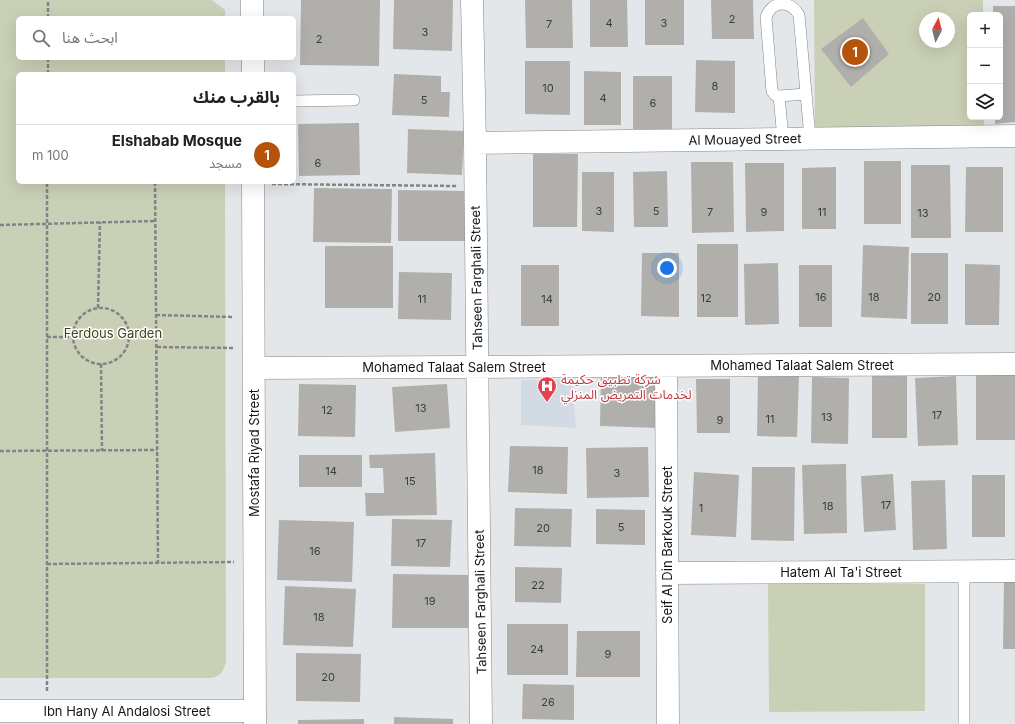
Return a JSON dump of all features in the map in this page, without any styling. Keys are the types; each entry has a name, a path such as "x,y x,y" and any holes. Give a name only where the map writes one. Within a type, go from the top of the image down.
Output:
{"street":[{"path":"252,0 252,16"},
{"name":"Tahseen Farghali Street","path":"472,0 475,143 481,724"},
{"path":"252,60 253,72"},
{"name":"Al Mouayed Street","path":"475,143 1015,136"},
{"name":"Mostafa Riyad Street","path":"253,184 255,718"},
{"name":"Mohamed Talaat Salem Street","path":"254,358 477,367 1015,364"},
{"name":"Seif Al Din Barkouk Street","path":"666,366 668,724"},
{"name":"Hatem Al Ta'i Street","path":"667,573 1015,571"},
{"name":"Ibn Hany Al Andalosi Street","path":"0,711 47,711 255,718"}],"lane":[{"path":"806,94 775,96 772,91 766,22 768,12 776,4 781,3 792,6 799,15 810,138"},
{"path":"779,96 783,139"},
{"path":"296,101 354,100"},
{"path":"964,571 964,724"}],"path":[{"path":"48,0 48,16"},
{"path":"48,60 48,72"},
{"path":"47,184 47,711"},
{"path":"155,184 158,563"},
{"path":"296,184 475,186"},
{"path":"0,225 155,221"},
{"path":"98,308 100,222"},
{"path":"98,308 111,309 122,316 128,327 129,333 129,341 122,355 109,363 101,364 93,363 82,356 75,345 73,337 76,323 80,317 85,312 98,308"},
{"path":"156,315 254,318"},
{"path":"129,333 156,333"},
{"path":"47,337 73,337"},
{"path":"157,347 254,358"},
{"path":"101,364 102,451"},
{"path":"0,451 157,450"},
{"path":"47,564 254,562"}],"shaded area":[{"name":"شركة تطبيق حكيمة لخدمات التمريض المنزلي","path":"521,380 572,380 576,428 521,425"}],"green space":[{"name":"Ferdous Garden","path":"0,0 212,0 225,10 225,16 16,16 16,60 225,60 225,72 16,72 16,184 225,184 226,661 224,668 217,676 211,678 0,678"},
{"path":"814,0 983,0 983,12 967,12 967,120 984,120 984,129 815,130"},
{"path":"768,584 925,584 925,711 769,712"}],"building":[{"path":"301,0 380,0 379,66 300,65"},
{"path":"394,0 453,0 452,51 393,49"},
{"path":"525,0 572,0 573,48 526,48"},
{"path":"590,0 627,0 628,47 590,47"},
{"path":"645,0 684,0 684,45 645,45"},
{"path":"711,0 753,0 754,39 712,39"},
{"path":"993,6 1015,6 1015,122 995,124 995,120 1003,120 1003,12 993,12"},
{"path":"863,18 889,54 851,87 821,49"},
{"path":"696,60 735,61 735,113 695,112"},
{"path":"525,61 570,61 570,115 525,114"},
{"path":"584,71 621,72 621,125 584,125"},
{"path":"394,74 441,76 441,92 450,92 449,117 392,115"},
{"path":"633,76 672,76 672,129 633,129"},
{"path":"359,123 360,175 299,176 298,124"},
{"path":"408,129 464,131 462,175 407,173"},
{"path":"533,154 578,154 577,227 533,227"},
{"path":"864,161 901,161 901,224 864,224"},
{"path":"691,162 733,162 734,232 692,233"},
{"path":"745,163 784,163 784,231 746,232"},
{"path":"911,165 950,165 951,238 911,238"},
{"path":"836,167 836,229 802,229 802,168"},
{"path":"966,167 1003,167 1003,232 965,232"},
{"path":"667,171 668,227 634,227 633,172"},
{"path":"582,172 614,172 614,232 582,231"},
{"path":"314,188 392,189 391,243 313,242"},
{"path":"398,190 467,191 467,241 398,241"},
{"path":"697,244 738,244 738,317 697,317"},
{"path":"863,245 909,247 907,319 861,317"},
{"path":"325,246 393,246 393,308 325,308"},
{"path":"642,253 679,253 679,317 641,316"},
{"path":"911,253 948,253 948,324 911,324"},
{"path":"778,263 779,324 745,325 744,264"},
{"path":"965,264 1000,265 999,325 965,325"},
{"path":"521,265 559,265 559,326 521,326"},
{"path":"799,265 832,265 832,327 799,327"},
{"path":"399,272 452,273 451,320 398,319"},
{"path":"601,372 659,373 658,428 600,426"},
{"path":"872,373 907,373 907,438 872,438"},
{"path":"758,374 799,375 797,437 757,436"},
{"path":"976,374 1015,374 1015,440 976,440"},
{"path":"956,376 958,445 918,446 915,378"},
{"path":"812,377 849,378 848,444 811,443"},
{"path":"696,379 730,379 730,433 697,433"},
{"path":"299,384 356,385 355,437 298,436"},
{"path":"447,384 450,428 395,432 392,387"},
{"path":"510,446 568,447 567,494 508,492"},
{"path":"648,447 649,497 587,498 586,448"},
{"path":"435,453 437,515 366,516 365,493 384,493 383,468 370,468 369,455"},
{"path":"299,455 362,455 362,487 299,487"},
{"path":"846,464 847,533 804,534 802,465"},
{"path":"752,467 795,467 794,541 751,540"},
{"path":"694,472 739,475 736,537 691,535"},
{"path":"893,474 896,530 864,532 861,476"},
{"path":"972,475 1005,475 1005,537 972,537"},
{"path":"945,480 947,549 913,550 911,481"},
{"path":"515,508 572,509 571,547 514,546"},
{"path":"596,509 645,510 645,545 596,544"},
{"path":"392,519 452,520 450,567 391,566"},
{"path":"279,520 354,522 352,582 277,580"},
{"path":"515,567 562,568 561,603 515,602"},
{"path":"393,574 468,575 468,628 392,628"},
{"path":"1004,577 1015,577 1015,649 1003,649"},
{"path":"285,586 356,589 353,647 283,645"},
{"path":"507,624 568,624 568,675 507,675"},
{"path":"577,631 640,631 640,677 576,677"},
{"path":"296,653 361,654 360,702 296,701"},
{"path":"523,684 574,685 574,720 522,719"},
{"path":"394,717 453,719 453,724 394,724"},
{"path":"364,719 364,724 298,724 298,720"}],"place":[{"name":"Elshabab Mosque","path":"855,52"},
{"name":"شركة تطبيق حكيمة لخدمات التمريض المنزلي","path":"547,403"}]}
